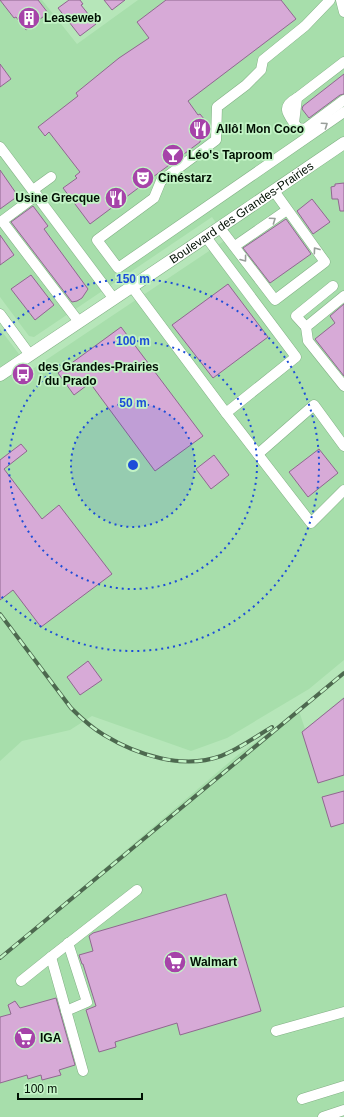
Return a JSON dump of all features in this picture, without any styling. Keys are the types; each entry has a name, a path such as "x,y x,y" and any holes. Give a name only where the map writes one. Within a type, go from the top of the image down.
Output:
{"main road":[{"name":"Boulevard des Grandes-Prairies","path":"0,375 344,143"}],"street":[{"path":"330,0 305,26 263,60 261,70 246,85 217,107 216,140 161,181 154,198 97,240 118,268 344,112"},
{"path":"341,0 344,12"},
{"path":"344,62 297,98 294,123 298,128 305,128 344,100"},
{"path":"0,147 114,299"},
{"path":"51,177 35,193 2,221 79,322"},
{"path":"220,228 275,300 325,262 274,191"},
{"path":"235,246 287,210"},
{"path":"206,237 296,357 226,413"},
{"path":"333,286 296,316 306,327 308,341 344,386"},
{"path":"132,287 226,413 311,523 344,490"},
{"path":"306,327 344,296"},
{"path":"0,314 30,355"},
{"path":"258,454 314,405 344,446"},
{"path":"22,981 68,943 137,890"},
{"path":"66,1010 87,1002 68,943"},
{"path":"51,957 83,1071"},
{"path":"276,1031 344,1012"},
{"path":"302,1099 344,1086"},
{"path":"323,1117 344,1110"}],"shaded area":[{"path":"0,0 42,0 77,44 138,0 344,0 344,660 309,689 227,738 191,751 92,716 70,730 22,741 0,761 0,329 31,370 227,239 212,217 34,337 29,336 0,297"},
{"path":"344,697 344,1117 0,1117 0,957 239,754 299,711 305,729"}],"building":[{"name":"Leaseweb","path":"0,0 38,0 48,13 26,30 16,17 14,18"},
{"path":"69,0 80,0 83,4 81,5 96,24 80,36 58,8"},
{"path":"104,0 125,0 112,10"},
{"path":"166,0 281,0 296,19 188,101 198,115 200,114 204,119 200,142 90,224 63,188 77,178 75,176 80,172 49,132 45,136 38,127 78,96 76,93 119,58 149,38 137,22"},
{"path":"0,64 11,79 0,87"},
{"path":"344,74 344,94 340,95 309,118 302,109 303,106"},
{"path":"0,170 18,196 0,209"},
{"path":"344,183 344,211 340,211 338,199 332,199 331,187 335,186 335,184"},
{"path":"312,199 330,222 313,234 297,211"},
{"path":"33,206 48,226 44,229 88,289 82,298 77,301 72,302 11,222"},
{"path":"286,219 311,254 270,283 243,248"},
{"path":"0,235 14,255 0,265"},
{"path":"31,275 54,305 35,320 11,289"},
{"path":"228,284 268,337 213,378 172,325"},
{"path":"344,304 344,376 315,339 335,323 330,316"},
{"path":"121,327 203,436 155,471 90,383 74,395 58,373"},
{"path":"21,444 27,451 4,469 42,519 59,505 112,574 41,627 13,590 0,600 0,460"},
{"path":"319,449 338,473 308,497 289,472"},
{"path":"214,455 229,475 211,489 196,469"},
{"path":"88,661 102,680 80,695 67,677"},
{"path":"344,698 344,775 318,783 302,732"},
{"path":"344,791 344,823 331,827 322,797"},
{"path":"226,894 261,1011 180,1035 177,1023 115,1042 116,1047 99,1052 86,1010 96,1006 79,955 93,951 89,936 93,933"},
{"path":"56,998 75,1065 59,1070 61,1075 42,1080 41,1075 28,1079 27,1075 0,1083 0,1017 11,1014 8,1005 15,1001 20,1008"}],"railway":[{"path":"0,614 71,708 87,723 100,732 131,749 176,761 206,760 221,756 234,750 272,727"},
{"path":"0,958 344,673"}],"place":[{"name":"Leaseweb","path":"29,18"},
{"name":"Allô! Mon Coco","path":"200,129"},
{"name":"Léo's Taproom","path":"173,155"},
{"name":"Cinéstarz","path":"143,178"},
{"name":"Usine Grecque","path":"116,198"},
{"name":"des Grandes-Prairies / du Prado","path":"23,374"},
{"name":"Walmart","path":"175,962"},
{"name":"IGA","path":"25,1038"}]}
